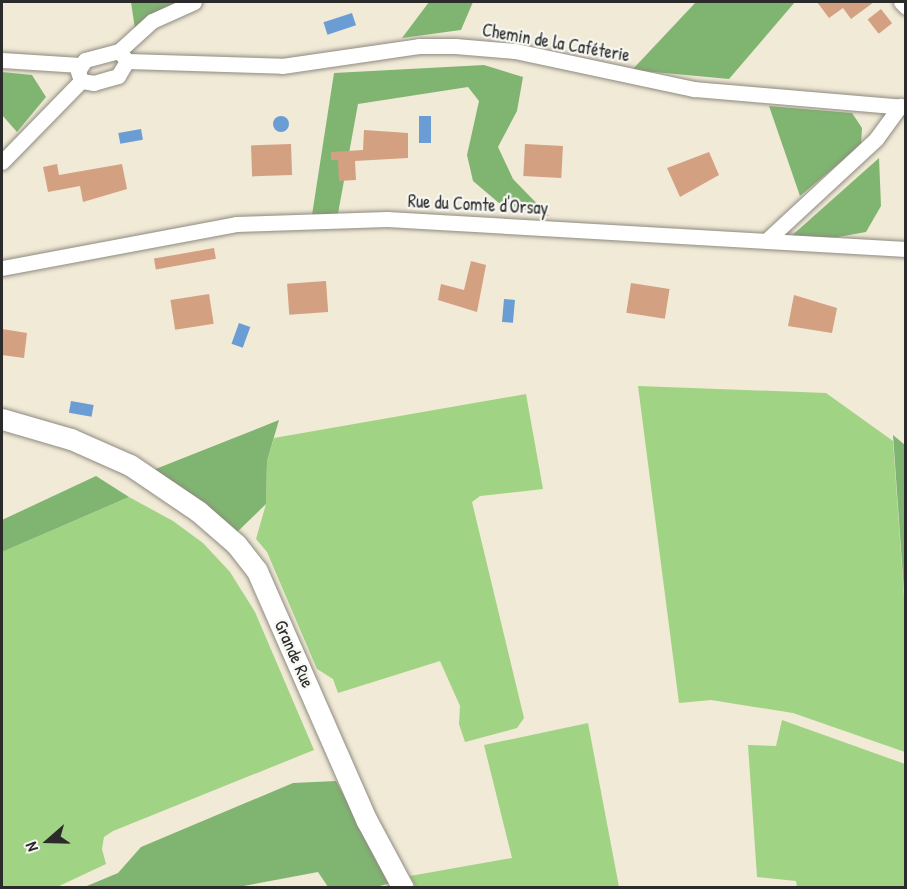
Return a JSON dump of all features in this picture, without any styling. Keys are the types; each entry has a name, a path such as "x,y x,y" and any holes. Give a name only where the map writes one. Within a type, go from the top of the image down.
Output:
{"street":[{"path":"81,81 94,83 118,76 123,56 152,21 194,2"},
{"path":"901,2 906,7"},
{"name":"Chemin de la Caféterie","path":"123,56 282,66 400,48 456,46 514,51 694,89 903,107"},
{"path":"2,60 80,65 93,56 123,56"},
{"path":"2,162 81,81 80,65"},
{"path":"767,240 876,139 903,107"},
{"name":"Rue du Comte d'Orsay","path":"2,268 236,224 387,219 906,249"},
{"name":"Grande Rue","path":"2,419 71,439 130,465 198,511 236,544 257,571 367,821 403,888"}],"green space":[{"path":"131,2 187,2 135,29"},
{"path":"429,2 473,2 461,30 402,38"},
{"path":"696,2 795,2 729,79 632,70"},
{"path":"484,65 523,77 517,111 498,147 513,179 549,216 499,203 473,181 467,155 479,101 468,87 358,104 337,219 312,215 334,73"},
{"path":"2,72 32,75 46,97 17,132 2,115"},
{"path":"769,106 852,113 862,128 861,145 800,196"},
{"path":"879,158 881,206 866,232 827,239 788,239"},
{"path":"638,386 826,393 893,441 905,610 905,752 793,713 711,700 679,703"},
{"path":"526,394 543,489 480,496 472,502 524,718 517,728 465,742 459,724 460,706 440,661 338,693 333,679 317,669 267,552 256,539 266,504 267,461 274,438"},
{"path":"279,420 267,461 266,504 232,537 148,472"},
{"path":"893,435 905,445 905,606"},
{"path":"96,476 129,497 2,552 2,520"},
{"path":"129,497 173,521 203,543 230,572 255,612 314,750 113,831 104,837 102,849 106,864 57,887 2,887 2,552"},
{"path":"782,720 905,764 905,887 797,887 796,881 757,877 748,745 776,746"},
{"path":"588,723 619,887 416,887 410,876 512,858 484,745"},
{"path":"336,781 391,883 376,887 328,887 318,872 238,887 82,888 118,873 141,847 293,783"}],"water":[{"path":"352,13 356,25 327,35 323,22"},
{"path":"281,116 287,118 289,124 287,130 281,132 275,130 273,124 275,118"},
{"path":"419,116 431,116 431,143 419,143"},
{"path":"141,129 143,140 120,144 118,133"},
{"path":"504,299 515,300 513,323 502,322"},
{"path":"239,323 250,327 243,348 231,344"},
{"path":"71,401 94,405 92,417 69,413"}],"building":[{"path":"817,2 874,2 851,19 843,8 829,18"},
{"path":"881,9 892,23 879,34 868,19"},
{"path":"364,130 408,133 408,158 355,161 356,180 339,181 338,160 331,160 331,152 363,150"},
{"path":"291,144 292,175 252,176 251,145"},
{"path":"525,144 563,146 561,178 523,176"},
{"path":"709,152 719,175 680,197 667,168"},
{"path":"57,164 59,175 122,164 127,189 83,202 80,186 48,192 43,167"},
{"path":"214,248 216,259 156,269 154,259"},
{"path":"471,261 486,265 477,312 438,300 441,284 464,290"},
{"path":"326,281 328,312 289,315 287,284"},
{"path":"631,283 670,289 665,319 626,313"},
{"path":"209,294 214,324 175,330 170,300"},
{"path":"794,295 837,308 832,333 788,326"},
{"path":"2,329 27,333 24,358 2,355"}]}
